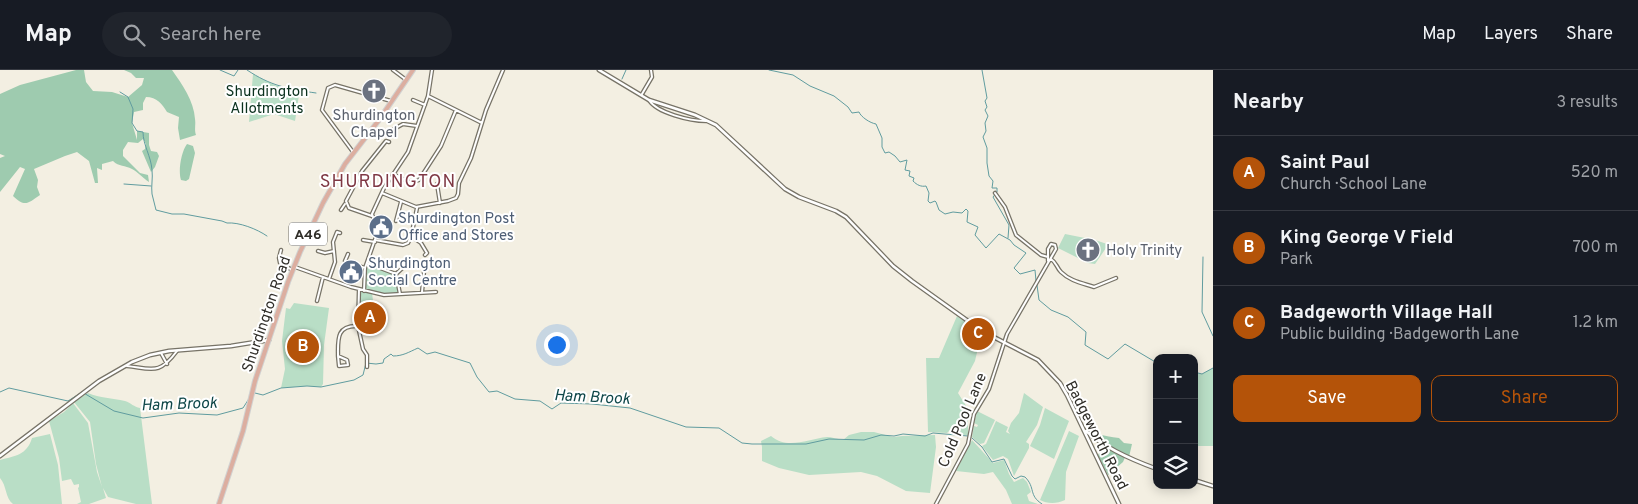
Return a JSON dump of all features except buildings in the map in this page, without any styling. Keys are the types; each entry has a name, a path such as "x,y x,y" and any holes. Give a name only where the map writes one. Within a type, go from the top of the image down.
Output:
{"main road":[{"name":"Shurdington Road","path":"219,504 243,430 255,382 293,268 338,174 413,70"}],"street":[{"path":"393,70 406,80"},
{"path":"378,230 372,216 382,193 407,154 428,96 432,70"},
{"path":"382,193 417,207 454,199 458,194 459,183 471,158 482,123 503,70"},
{"name":"Badgeworth Road","path":"599,70 649,100 689,113 708,121 722,130 785,189 798,197 836,211 846,217 893,266 912,281 982,331 1032,356 1046,367 1060,383 1095,449 1119,504"},
{"path":"641,96 652,77 651,70"},
{"path":"353,152 322,110 328,88 335,85 391,101"},
{"path":"428,96 482,123"},
{"path":"413,100 425,105"},
{"path":"649,100 652,104 669,113 703,122 708,121"},
{"path":"393,174 411,183 415,183 420,179 442,146 456,110"},
{"path":"394,129 403,124 417,126"},
{"path":"341,210 346,204 357,178 386,140"},
{"path":"436,184 440,203"},
{"path":"996,195 1005,207 1016,235 1041,256 1056,263 1060,271 1071,280 1094,287 1116,278"},
{"path":"396,221 401,202"},
{"path":"346,204 349,208 372,216"},
{"path":"363,240 408,243 417,207"},
{"path":"364,290 367,262 378,230 386,224 382,217"},
{"path":"329,279 335,262 333,242 339,232 334,230"},
{"path":"308,235 316,239"},
{"path":"411,237 421,244 427,254"},
{"name":"Cold Pool Lane","path":"936,504 968,444 974,414 989,389 1004,342 1017,314 1049,259 1056,246 1051,244 1048,249 1049,259"},
{"path":"281,250 280,263 384,296 436,292"},
{"path":"318,251 325,253 334,251"},
{"path":"348,254 345,261 365,268"},
{"path":"396,274 410,261"},
{"path":"367,262 396,274"},
{"path":"422,292 424,272"},
{"path":"396,274 400,294"},
{"path":"317,301 323,276"},
{"path":"359,289 358,326 362,349 367,355 367,367"},
{"path":"338,356 347,360 348,366 339,366 337,363 338,339 341,331 348,326 358,326"},
{"path":"0,456 85,391 124,366 160,352 231,346 269,340"},
{"path":"124,366 158,368 167,364 178,349"},
{"path":"160,352 167,364"},
{"path":"1084,430 1104,445 1153,467"},
{"path":"1090,442 1090,440 1094,439"},
{"path":"1198,481 1213,486"}],"green space":[{"path":"76,70 84,70 86,82 93,91 112,92 128,97 142,85 144,78 136,78 124,70 172,70 190,99 194,112 196,135 180,140 179,117 167,112 156,100 146,97 143,103 143,110 134,112 132,123 137,140 137,131 149,133 151,151 157,152 159,156 155,167 151,172 142,151 145,149 146,144 143,139 138,143 128,142 123,150 123,156 140,173 148,175 149,182 134,170 113,161 102,164 102,170 97,168 98,183 95,183 89,161 77,152 34,169 40,195 29,202 20,202 13,196 25,169 20,167 0,192 0,158 5,156 0,154 0,94 20,85"},
{"name":"Shurdington Allotments","path":"253,74 282,88 301,91 295,121 274,114 249,122"},
{"path":"187,144 193,146 195,153 189,179 186,181 181,180 180,167"},
{"path":"1065,234 1107,244 1106,248 1095,264 1088,263 1058,248"},
{"path":"373,265 394,273 399,282 400,294 384,295 372,293 377,330 369,331 368,325 358,326 359,289 364,291 365,268"},
{"path":"294,303 329,308 324,345 323,384 321,387 281,388 285,369 282,341 286,308 290,309"},
{"path":"957,316 971,326 966,345 978,348 975,361 958,393 970,412 968,435 963,435 959,430 950,430 947,433 928,432 926,358 939,358"},
{"path":"1213,368 1213,446 1198,446 1198,373 1202,374"},
{"path":"88,393 125,401 140,408 152,504 136,504 108,497 103,488 106,498 89,504 77,504 81,502 79,484 74,485 71,479 62,481 59,458 49,421 64,412 73,403 88,423 97,472 102,487 96,464 90,422 74,402"},
{"path":"1024,393 1043,407 1037,425 1026,442 1029,444 1029,448 1014,476 1008,459 1003,456 993,460 982,446 986,444 996,421 1008,427 1006,432 1010,434 1008,431 1011,423 1019,413"},
{"path":"1045,408 1069,421 1054,459 1030,446 1040,425"},
{"path":"977,411 995,420 984,443 980,444 972,437 974,426 977,427 978,425 974,423"},
{"path":"1095,426 1096,433 1119,438 1124,443 1132,444 1129,457 1126,455 1123,462 1108,475 1098,455 1105,444 1086,428"},
{"path":"1069,431 1079,436 1066,472 1065,500 1049,503 1040,500"},
{"path":"861,432 874,432 893,437 935,435 936,447 930,493 906,491 877,476 861,472 809,475 779,468 762,461 761,441 771,436 777,440 791,443 827,437 843,440 849,435"},
{"path":"50,434 58,465 62,504 13,504 0,478 0,460 20,454 30,444 32,438"},
{"path":"972,440 993,463 1004,460 1014,482 1023,478 1031,492 1027,495 1029,501 1038,504 1012,504 1006,490 993,472 984,474 956,471"}],"waterway":[{"path":"220,70 234,76 238,70"},
{"path":"247,70 264,80 280,86 316,93"},
{"path":"622,79 626,70"},
{"path":"769,70 793,75 810,86 834,96 848,107 852,113 859,112 866,120 876,124 882,138 882,147 885,153 889,152 900,162 907,160 905,170 910,171 909,176 914,178 913,181 916,184 926,186 930,203 935,201 939,210 945,214 953,212 962,213 966,209 968,211 967,222 978,227 975,235 986,248 999,234 1010,240 1026,253 1014,268 1020,274 1035,270 1036,281"},
{"path":"982,70 987,98 985,110 988,116 985,123 986,131 983,137 987,148 989,176 993,181 992,188 997,188 997,192 993,197 1009,225 1008,238"},
{"path":"120,92 128,97 133,109 132,123 137,131 143,132 151,165 152,194 156,210 242,225 267,236"},
{"path":"124,184 151,186"},
{"path":"1203,257 1202,312 1213,336"},
{"path":"1037,285 1039,300 1051,310 1068,317 1086,332 1085,345 1108,359 1125,344 1153,361"},
{"name":"Ham Brook","path":"253,394 263,395 281,388 321,387 354,380 363,375 366,363 383,363 384,359 391,354 393,356 406,354 418,348 427,354 435,352 470,363 477,377 489,392 497,391 515,399 540,401 552,409 561,403 630,408 686,427 719,428 742,443 806,444 829,439 864,440 881,435 925,436 933,433 968,436"},
{"path":"1198,373 1202,374 1213,368"},
{"name":"Ham Brook","path":"0,392 9,388 68,401 82,392 114,411 143,418 179,413 217,415 243,408 250,397"},
{"name":"Ham Brook","path":"972,438 982,447 992,462 1004,459 1015,479 1021,476 1025,477 1035,498 1042,504"}],"place":[{"name":"Shurdington Chapel","path":"374,91"},
{"name":"Shurdington Post Office and Stores","path":"381,227"},
{"name":"Holy Trinity","path":"1088,250"},
{"name":"Shurdington Social Centre","path":"351,272"},
{"name":"Saint Paul","path":"370,318"},
{"name":"Badgeworth Village Hall","path":"978,334"},
{"name":"King George V Field","path":"303,347"}],"district":[{"name":"SHURDINGTON","path":"388,181"}]}
